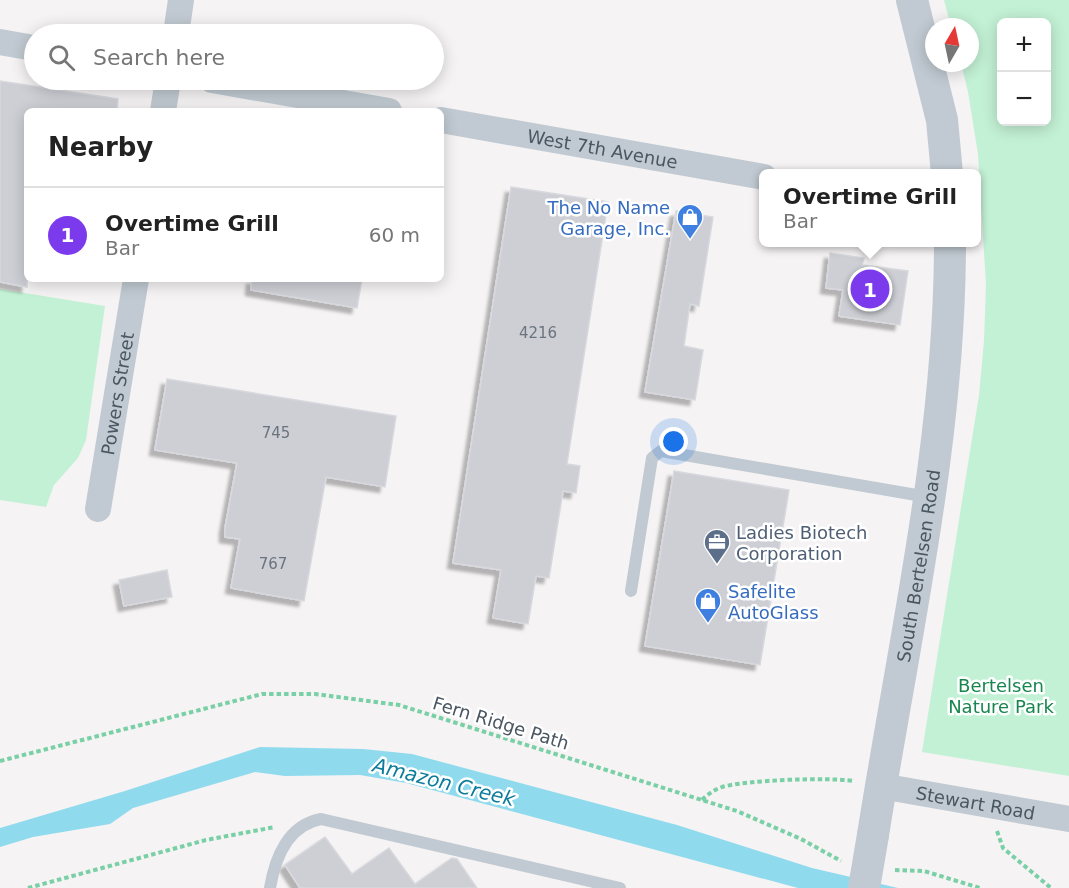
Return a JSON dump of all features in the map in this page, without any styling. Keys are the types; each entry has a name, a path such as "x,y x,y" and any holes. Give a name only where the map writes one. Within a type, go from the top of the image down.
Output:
{"street":[{"path":"177,24 181,0"},
{"path":"912,0 942,120 946,169"},
{"path":"0,42 24,46"},
{"path":"163,108 166,90"},
{"path":"269,90 372,108"},
{"name":"West 7th Avenue","path":"444,121 759,176"},
{"name":"South Bertelsen Road","path":"865,874 942,416 950,313 950,247"},
{"name":"Powers Street","path":"98,509 136,282"},
{"name":"Stewart Road","path":"881,786 1069,819"}],"lane":[{"path":"631,591 652,458 661,452 928,497"},
{"path":"270,888 274,863 279,852 299,829 310,821 330,819 620,888"}],"path":[{"name":"Fern Ridge Path","path":"0,761 262,694 315,694 399,705 702,800 770,825 865,874 924,871 980,888"},
{"path":"702,800 711,792 732,785 848,780 881,786"},
{"path":"999,807 997,832 1003,848 1051,888"},
{"path":"28,888 206,840 272,827 299,829"}],"green space":[{"name":"Bertelsen Nature Park","path":"944,0 1069,0 1069,776 922,752 979,395 984,341 986,285 981,169 979,169 963,72 979,72 979,18 949,18"},
{"path":"0,289 105,306 86,440 78,458 54,485 46,507 0,500"}],"water":[{"name":"Amazon Creek","path":"260,747 363,749 412,754 677,825 812,868 898,888 798,888 406,783 360,775 285,776 255,772 133,808 110,824 33,837 0,847 0,828 125,791"}],"building":[{"path":"0,81 24,85 24,90 59,90 118,99 117,108 24,108 24,282 27,282 27,287 0,282"},
{"path":"511,187 608,202 567,464 580,466 576,493 563,491 549,578 536,576 528,624 493,618 501,570 453,563"},
{"path":"676,211 713,217 699,306 690,304 684,346 703,350 695,400 645,392"},
{"path":"830,253 864,258 862,265 908,271 900,325 839,316 843,290 826,288"},
{"path":"252,282 361,282 357,308 251,290"},
{"path":"167,379 396,416 385,487 326,477 304,601 231,588 240,539 225,537 225,528 237,463 155,450"},
{"path":"674,471 789,490 760,665 645,646"},
{"path":"167,570 172,597 124,606 119,580"},
{"path":"325,837 352,874 389,848 415,884 452,858 457,859 477,888 300,888 285,865"}],"place":[{"name":"The No Name Garage, Inc.","path":"690,240"},
{"name":"Overtime Grill","path":"870,289"},
{"name":"Ladies Biotech Corporation","path":"717,565"},
{"name":"Safelite AutoGlass","path":"708,624"}]}
